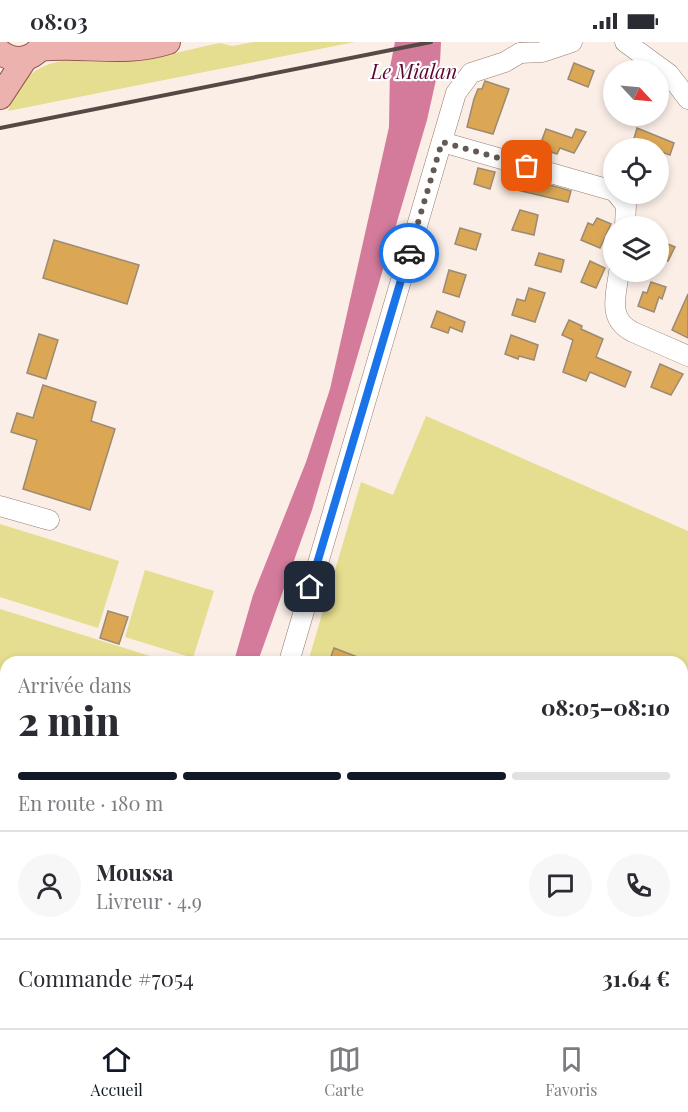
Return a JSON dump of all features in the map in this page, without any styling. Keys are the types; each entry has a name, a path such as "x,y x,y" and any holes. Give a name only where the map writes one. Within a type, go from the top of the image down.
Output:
{"main road":[{"path":"0,52 14,59 36,50 57,47 107,51 135,50 168,42"},
{"path":"0,97 36,50"},
{"path":"0,56 2,77 0,90"}],"street":[{"path":"291,656 456,93 471,73 505,62 518,47 542,52 572,42"},
{"path":"625,42 669,74 687,95"},
{"path":"442,142 603,189"},
{"path":"618,282 614,309 617,319 624,328 688,356"},
{"path":"0,506 49,520"}],"shaded area":[{"path":"254,42 355,42 8,111 18,89 31,74 63,61 143,59 220,43 232,46"},
{"path":"426,416 688,531 688,656 310,656 361,482 393,495"},
{"path":"0,524 119,561 98,628 0,597"},
{"path":"145,570 214,591 194,656 187,656 125,637"},
{"path":"0,609 150,656 0,656"}],"water":[{"name":"Le Mialan","path":"395,42 441,42 440,62 427,120 312,510 260,656 235,656 253,595 306,462 330,389 389,127 390,67"}],"building":[{"path":"574,63 594,71 588,87 568,79"},
{"path":"485,81 509,89 493,134 467,127 474,99 478,89 482,89"},
{"path":"637,128 662,138 634,138"},
{"path":"546,129 572,138 576,129 586,132 574,153 560,148 557,154 539,148"},
{"path":"669,141 674,143 669,155"},
{"path":"478,168 495,172 490,189 474,184"},
{"path":"512,174 571,191 568,202 517,190 519,182 511,180"},
{"path":"520,210 538,215 534,235 512,230"},
{"path":"597,218 603,221 603,241 600,248 581,240 588,223 593,225"},
{"path":"460,228 481,234 476,250 455,244"},
{"path":"54,240 139,265 127,304 43,278"},
{"path":"669,245 675,247 669,259"},
{"path":"539,253 564,260 561,272 535,265"},
{"path":"590,261 603,267 596,288 581,282"},
{"path":"449,270 466,275 459,297 443,292"},
{"path":"651,282 666,287 662,299 659,297 654,312 638,306 643,292 647,293"},
{"path":"529,288 545,293 535,322 512,315 517,299 525,301"},
{"path":"688,294 688,338 672,330"},
{"path":"437,311 465,322 462,332 450,327 448,333 431,327"},
{"path":"569,320 582,326 581,329 603,339 596,357 631,372 625,387 590,372 586,381 563,372 573,340 562,335"},
{"path":"39,334 58,340 46,379 27,373"},
{"path":"511,335 538,345 534,360 519,356 518,359 505,354"},
{"path":"660,364 683,374 671,395 651,387"},
{"path":"43,385 96,402 91,421 115,429 90,510 23,489 37,440 11,432 17,413 33,418"},
{"path":"108,611 128,617 119,644 100,638"},
{"path":"334,648 355,656 331,656"}],"railway":[{"path":"0,128 431,42"}],"way so far":[{"path":"409,253 442,142 527,166"}],"route":[{"path":"310,587 409,253"}]}
